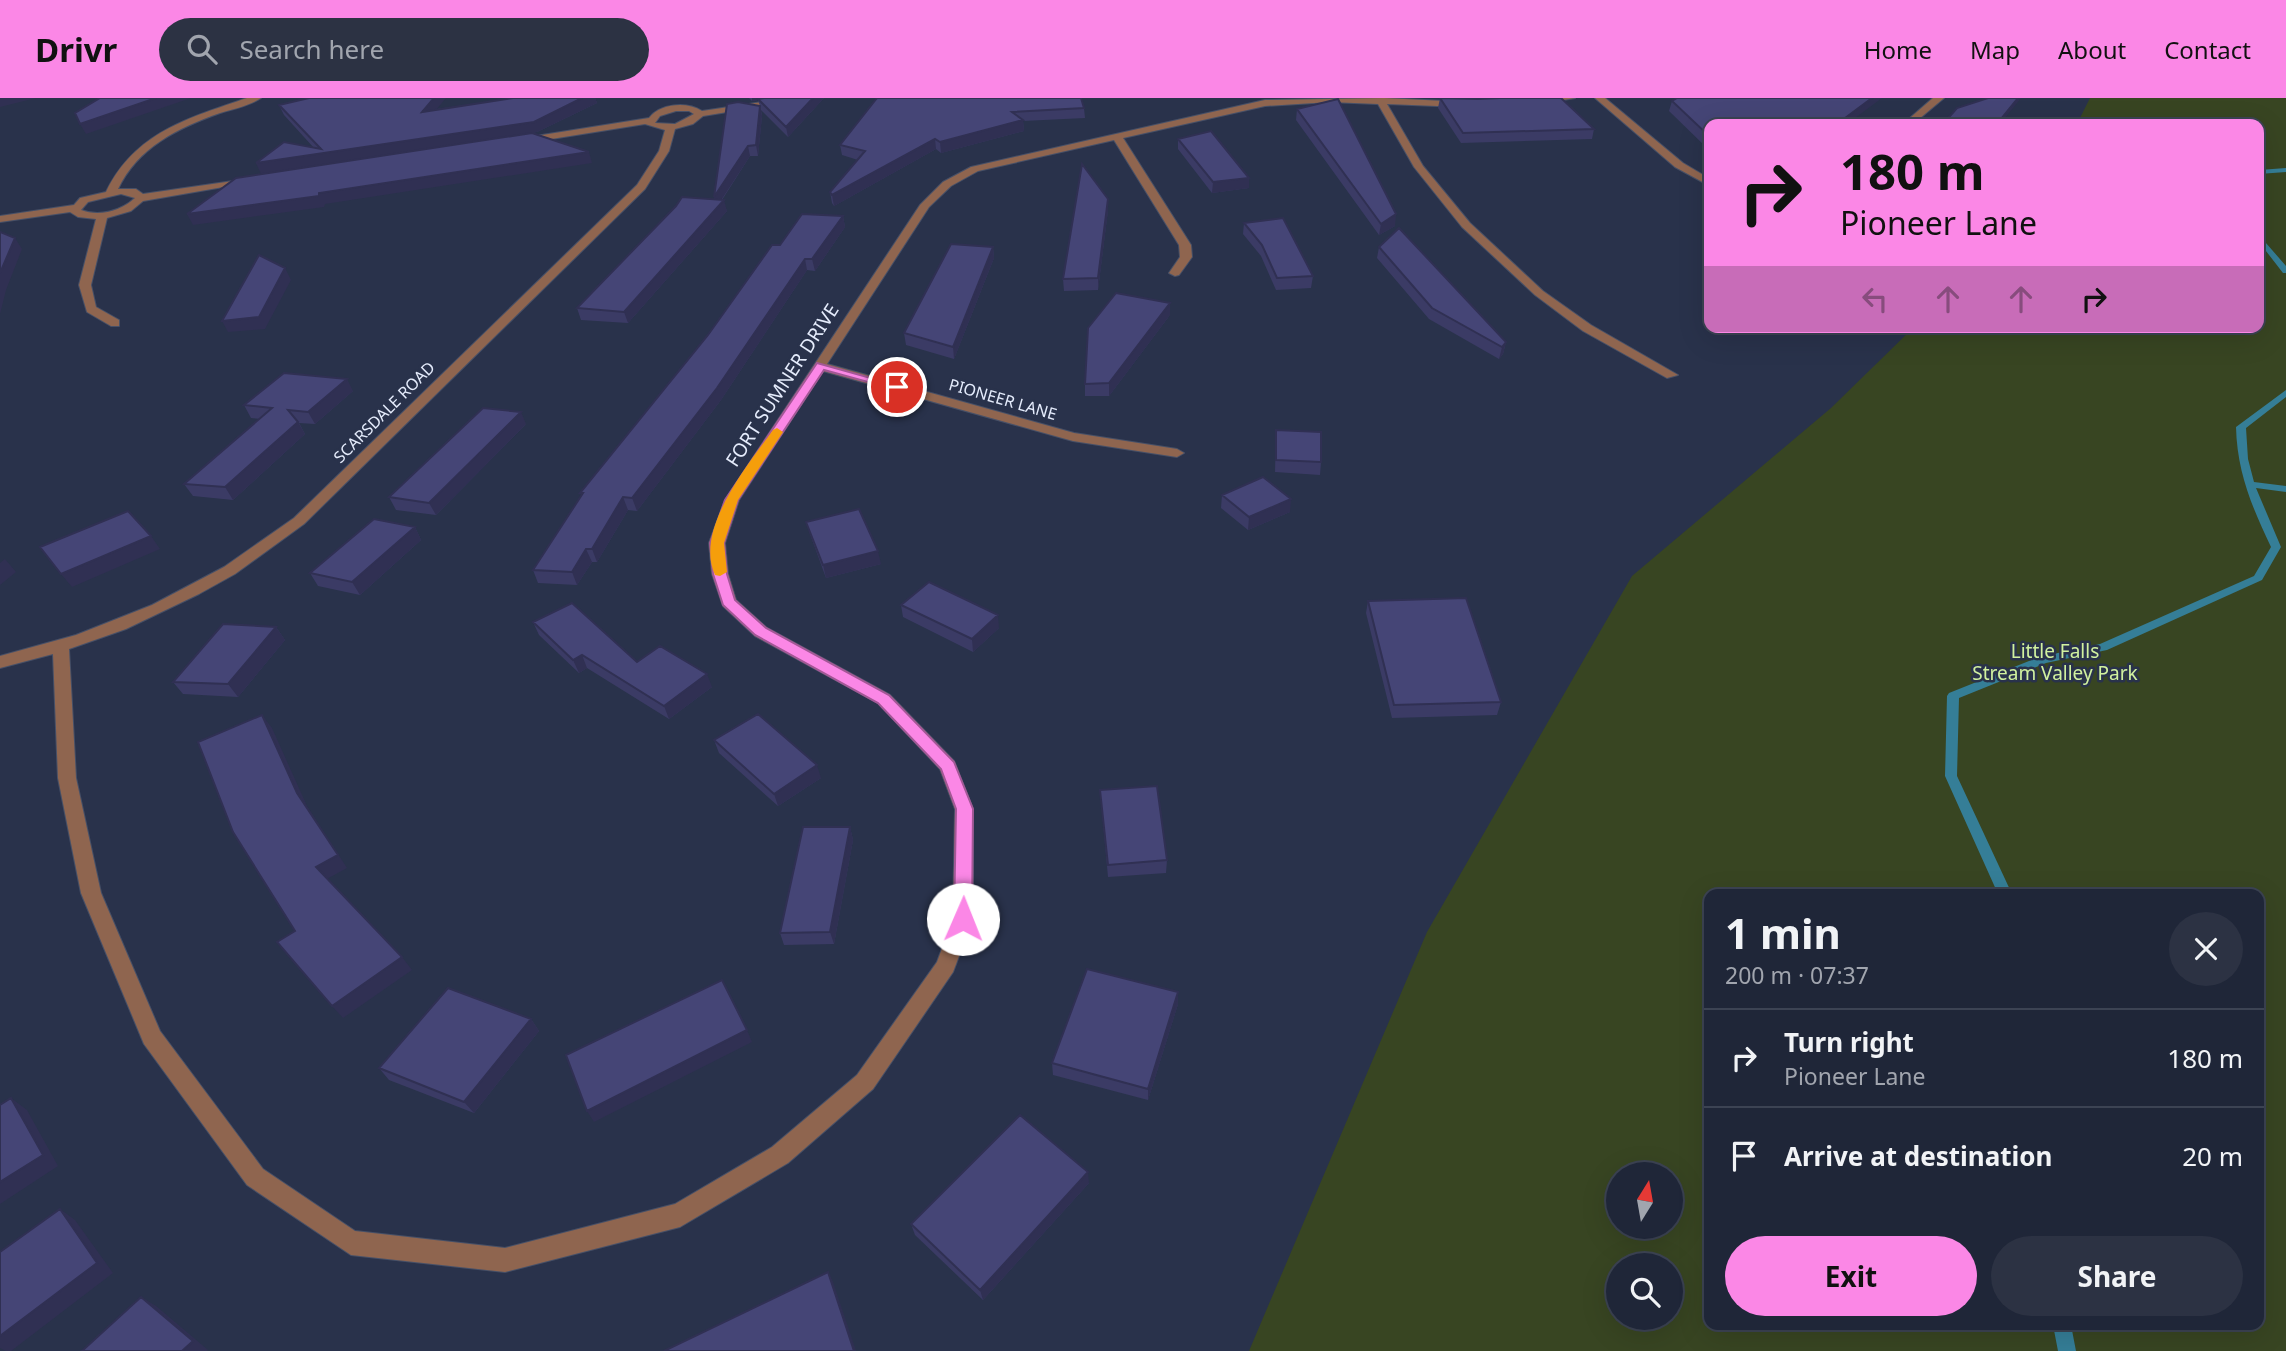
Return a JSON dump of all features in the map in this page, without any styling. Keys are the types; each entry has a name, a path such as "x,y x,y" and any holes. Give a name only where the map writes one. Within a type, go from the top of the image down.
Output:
{"street":[{"path":"111,192 115,179 128,161 149,144 179,127 256,98"},
{"path":"648,121 652,126 671,127 690,122 700,114 807,98"},
{"path":"1524,102 1570,98"},
{"path":"1600,98 1679,165 1704,180"},
{"path":"1914,119 1939,98"},
{"name":"FORT SUMNER DRIVE","path":"61,648 66,778 91,892 152,1037 255,1177 351,1243 505,1261 680,1215 780,1155 865,1082 946,966 963,919 964,809 948,766 884,699 761,632 729,602 720,574 717,543 732,500 925,205 947,184 975,169 1265,103 1330,99 1476,104"},
{"path":"1238,100 1265,103"},
{"path":"1380,100 1419,167 1466,225 1539,293 1587,328 1672,374"},
{"path":"511,142 648,121 675,103 700,114"},
{"name":"SCARSDALE ROAD","path":"0,662 61,648 128,625 181,600 251,559 299,521 641,187 664,151 671,127"},
{"path":"1117,137 1185,245 1186,257 1175,274"},
{"path":"75,208 78,214 102,215 132,206 140,198 264,179"},
{"path":"0,219 75,208 84,200 111,192 136,192 140,198"},
{"path":"102,215 85,285 91,309 115,323"},
{"name":"PIONEER LANE","path":"821,366 1073,437 1177,453"}],"green space":[{"name":"Little Falls Stream Valley Park","path":"2090,98 2286,98 2286,1351 1249,1351 1427,932 1632,576 1831,408 1908,333 2264,333 2264,119 2080,119"}],"building":[{"path":"100,98 156,98 80,124 75,113"},
{"path":"309,98 434,98 422,112 513,98 582,98 534,122 256,163 284,142 321,149 279,105"},
{"path":"813,98 786,127 758,99"},
{"path":"877,98 1081,98 1084,108 1012,112 1023,120 940,142 935,139 832,195 830,192 865,151 840,145"},
{"path":"1440,98 1561,98 1594,129 1463,133"},
{"path":"1677,98 1872,98 1844,119 1704,119 1704,131 1672,101"},
{"path":"1988,98 2018,98 2001,119 1947,119 1957,108"},
{"path":"1338,99 1396,214 1381,224 1297,109"},
{"path":"738,102 760,106 756,145 748,146 714,197 727,104"},
{"path":"1211,131 1249,178 1213,182 1178,139"},
{"path":"532,133 589,152 319,193 319,196 187,214 236,178"},
{"path":"1082,164 1108,199 1098,278 1063,279"},
{"path":"682,197 724,200 624,312 577,308 676,206"},
{"path":"802,214 843,216 812,259 805,259 717,388 632,498 623,497 592,549 586,549 572,572 533,570 583,493 580,493 708,335 772,245 780,245"},
{"path":"1283,218 1313,276 1277,278 1262,245 1244,223"},
{"path":"1399,228 1506,342 1502,347 1432,308 1379,247"},
{"path":"0,232 15,238 0,273"},
{"path":"951,244 993,247 953,347 904,333"},
{"path":"259,255 285,268 259,317 222,321"},
{"path":"1116,293 1170,303 1109,383 1085,384 1088,328"},
{"path":"284,373 347,379 308,412 288,410 298,422 225,487 184,484 272,408 244,405"},
{"path":"483,408 521,412 429,503 389,497"},
{"path":"1276,430 1321,432 1321,462 1276,460"},
{"path":"1263,477 1291,499 1249,517 1222,495"},
{"path":"859,509 878,551 823,565 806,522"},
{"path":"128,511 151,536 61,574 40,547"},
{"path":"374,519 415,527 352,582 310,573"},
{"path":"929,582 998,615 972,639 901,605"},
{"path":"1466,598 1501,702 1394,705 1368,601"},
{"path":"572,603 637,662 660,646 707,674 664,706 582,655 573,660 533,622"},
{"path":"223,624 276,627 228,684 173,682"},
{"path":"758,714 817,765 774,794 714,740"},
{"path":"262,715 297,793 338,855 316,867 402,957 332,1006 277,942 295,931 233,832 198,742"},
{"path":"1157,786 1167,860 1108,865 1100,790"},
{"path":"803,827 850,827 830,932 780,933"},
{"path":"1087,969 1178,992 1148,1089 1052,1063"},
{"path":"722,980 747,1030 587,1111 566,1055"},
{"path":"448,988 531,1019 464,1102 379,1068"},
{"path":"11,1098 43,1155 0,1182 0,1105"},
{"path":"1020,1115 1088,1172 980,1290 911,1224"},
{"path":"60,1209 97,1263 0,1336 0,1252"},
{"path":"828,1272 854,1351 664,1351"},
{"path":"141,1297 193,1341 182,1351 82,1351"}],"waterway":[{"path":"2264,172 2286,170"},
{"path":"2264,243 2286,271"},
{"path":"2250,484 2243,459 2241,427 2286,393"},
{"path":"2003,889 1951,776 1953,696 2043,660 2103,647 2258,578 2276,547 2250,484"},
{"path":"2250,484 2286,489"},
{"path":"2063,1330 2067,1351"}],"slow traffic":[{"path":"720,572 717,543 732,500 777,432"}],"route":[{"path":"897,387 821,366 732,500 717,543 720,574 729,602 761,632 884,699 948,766 964,809 963,919"}]}
